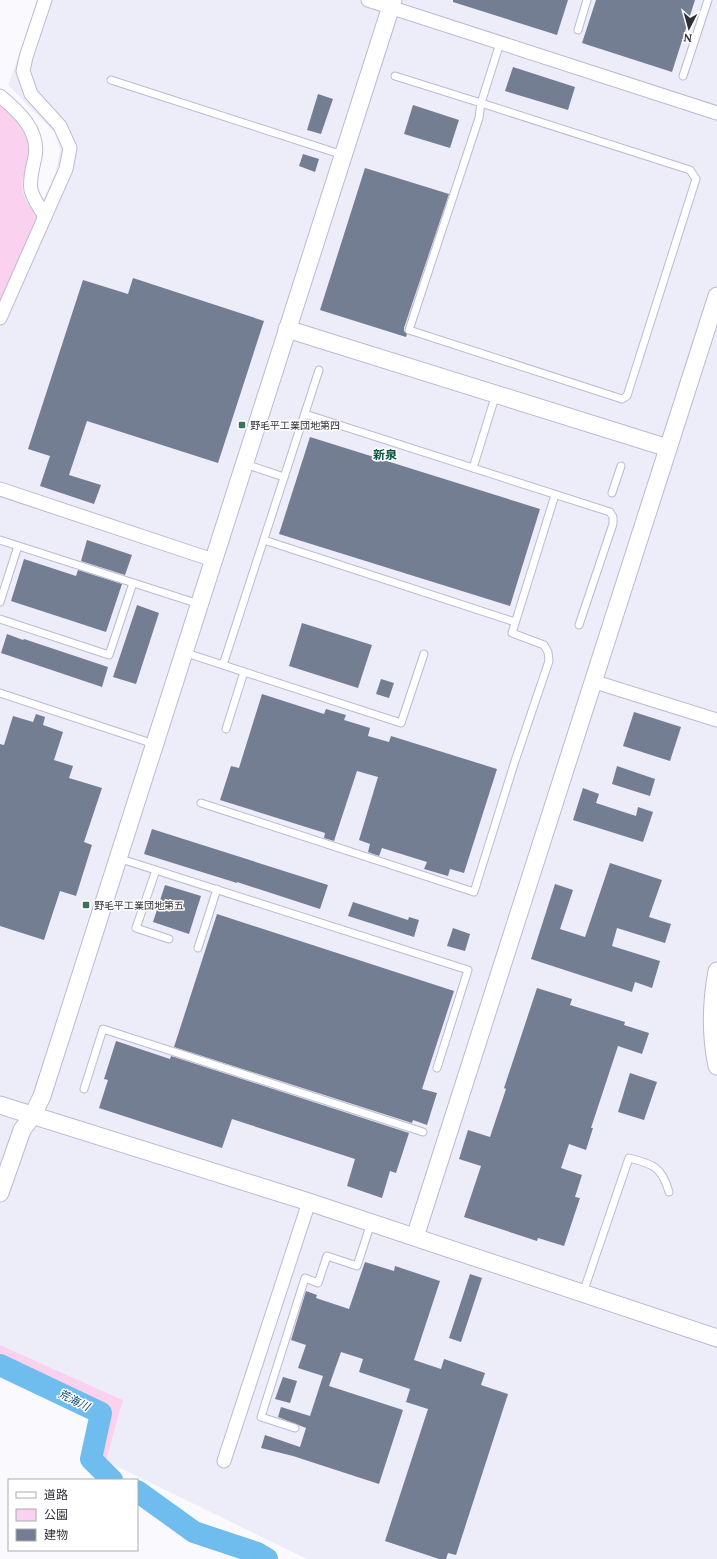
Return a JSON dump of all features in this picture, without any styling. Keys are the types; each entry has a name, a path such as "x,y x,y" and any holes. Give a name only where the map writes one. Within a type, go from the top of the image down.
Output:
{"street":[{"path":"0,318 66,169 70,148 60,126 31,94 23,71 26,56 45,0"},
{"path":"368,0 392,4 500,43 717,113"},
{"path":"0,1193 22,1130 32,1116 42,1096 183,652 392,4"},
{"path":"0,96 19,112 30,126 35,140 36,153 30,183 31,192 45,217"},
{"path":"415,1237 592,681 717,296"},
{"path":"287,328 668,448"},
{"path":"0,489 213,560"},
{"path":"592,681 717,720"},
{"path":"717,971 713,993 711,1025 717,1066"},
{"path":"0,1105 371,1222 717,1338"},
{"path":"224,1461 309,1202"}],"lane":[{"path":"578,30 587,0"},
{"path":"683,76 708,0"},
{"path":"395,76 480,103 690,170 696,179 627,396 622,399 410,330 479,118 480,103 500,43"},
{"path":"111,80 343,155"},
{"path":"223,665 319,370"},
{"path":"473,468 496,394"},
{"path":"305,414 610,512 614,517 613,524 579,625"},
{"path":"244,463 284,477"},
{"path":"612,493 621,466"},
{"path":"201,803 474,892 515,760 549,661 548,652 544,645 512,633 556,494"},
{"path":"0,540 199,604"},
{"path":"264,540 515,622"},
{"path":"0,602 18,546"},
{"path":"0,576 8,579"},
{"path":"0,619 109,654 133,583"},
{"path":"183,652 401,723 424,654"},
{"path":"226,729 244,672"},
{"path":"0,693 154,744"},
{"path":"118,858 468,970 437,1068"},
{"path":"156,870 136,928 169,939"},
{"path":"198,948 217,889"},
{"path":"84,1090 103,1029 423,1132"},
{"path":"583,1293 629,1158 649,1163 660,1170 666,1181 669,1192"},
{"path":"295,1428 260,1417 305,1278 318,1283 327,1256 357,1266 371,1222"}],"shaded area":[{"path":"39,0 717,0 717,1559 307,1559 106,1461 123,1400 0,1345 0,300 56,171 60,150 55,133 8,85"}],"green space":[{"path":"0,103 18,123 25,134 30,155 22,185 26,200 40,217 0,305"},
{"path":"0,1345 123,1400 106,1461 97,1456 106,1410 0,1361"}],"building":[{"path":"453,0 568,0 557,35 453,2"},
{"path":"596,0 695,0 672,72 582,43"},
{"path":"513,67 575,87 568,110 505,91"},
{"path":"318,94 333,99 321,134 307,130"},
{"path":"413,105 459,120 450,148 404,134"},
{"path":"303,154 319,159 315,172 299,166"},
{"path":"365,168 449,194 404,328 404,331 407,334 406,337 320,310"},
{"path":"133,278 264,321 218,463 87,421 69,475 101,485 94,504 40,486 50,456 28,449 83,280 128,294"},
{"path":"310,437 540,509 510,606 279,534"},
{"path":"87,540 132,555 125,575 81,561"},
{"path":"24,559 76,576 78,570 122,584 106,632 11,601"},
{"path":"137,605 159,613 136,684 113,677"},
{"path":"302,623 372,645 358,688 289,666"},
{"path":"7,634 108,667 102,687 1,653"},
{"path":"381,679 394,683 389,698 376,694"},
{"path":"262,694 324,714 326,709 346,715 344,720 370,728 368,736 389,742 391,736 497,769 464,873 450,869 448,876 424,869 427,862 382,848 379,856 368,852 370,844 359,840 378,777 357,771 334,841 324,838 325,833 220,800 231,766 239,768"},
{"path":"634,712 681,727 670,761 623,746"},
{"path":"36,714 45,717 43,725 63,732 54,760 73,766 69,778 102,788 84,842 92,845 76,896 60,891 44,940 0,926 0,744 4,745 13,716 33,722"},
{"path":"617,766 655,779 650,796 612,784"},
{"path":"583,788 599,794 596,803 636,816 638,807 653,812 643,842 573,820"},
{"path":"152,829 328,885 320,909 144,854"},
{"path":"610,863 662,880 649,917 671,924 665,943 617,928 612,946 660,961 652,988 635,982 632,992 531,959 555,884 573,890 560,929 585,937"},
{"path":"165,885 201,896 189,934 153,922"},
{"path":"353,902 408,920 409,917 419,920 414,937 348,916"},
{"path":"217,914 454,991 422,1089 437,1093 427,1125 413,1120 412,1123 174,1047"},
{"path":"453,928 470,934 465,951 447,946"},
{"path":"537,988 572,999 570,1005 625,1022 624,1025 649,1033 642,1054 618,1046 591,1128 593,1128 586,1150 569,1144 561,1168 582,1175 575,1197 580,1198 564,1246 538,1238 537,1241 464,1217 481,1166 459,1159 468,1130 490,1137 506,1089 504,1088"},
{"path":"116,1041 170,1059 171,1056 409,1133 396,1173 390,1171 382,1198 347,1186 355,1159 232,1119 222,1148 99,1108 108,1080 104,1079"},
{"path":"630,1073 657,1082 644,1120 618,1112"},
{"path":"365,1262 394,1271 395,1266 440,1281 414,1360 441,1369 444,1359 485,1373 481,1385 508,1394 456,1555 448,1553 446,1559 439,1559 385,1541 428,1409 406,1402 410,1389 359,1372 363,1359 341,1352 329,1386 403,1410 379,1484 293,1456 261,1448 265,1435 300,1447 306,1428 278,1417 281,1407 310,1416 323,1376 298,1368 306,1345 291,1340 306,1291 317,1295 316,1298 349,1309"},
{"path":"470,1274 482,1278 461,1342 449,1338"},
{"path":"283,1377 297,1381 290,1403 275,1399"}],"waterway":[{"name":"荒海川","path":"0,1365 101,1413 91,1459 111,1479"},
{"name":"荒海川","path":"138,1492 194,1532 257,1553 267,1559"}],"place":[{"name":"野毛平工業団地第四","path":"242,425"},
{"name":"野毛平工業団地第五","path":"86,905"}],"district":[{"name":"新泉","path":"385,454"}]}
